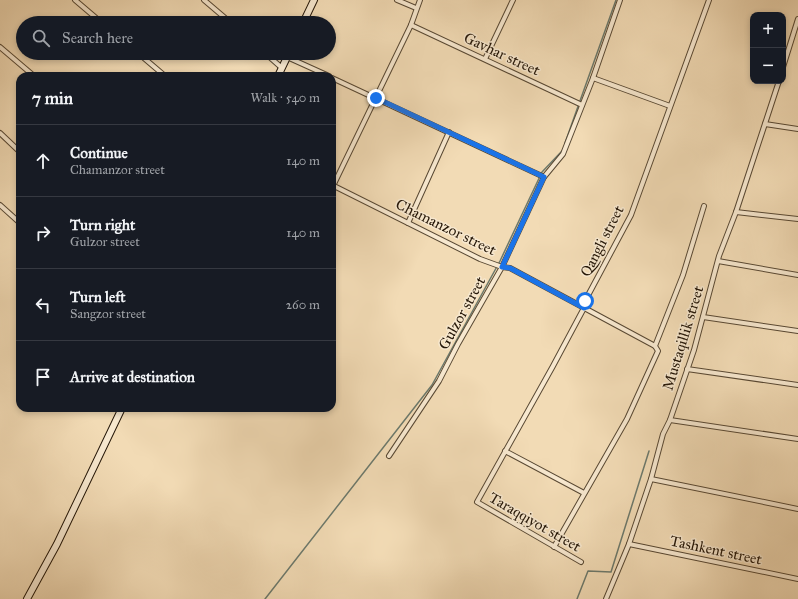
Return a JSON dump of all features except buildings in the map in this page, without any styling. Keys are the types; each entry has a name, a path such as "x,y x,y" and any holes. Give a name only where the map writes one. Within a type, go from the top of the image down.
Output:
{"main road":[{"path":"306,16 314,0"},
{"path":"280,72 286,60"},
{"path":"27,599 57,544 120,412"}],"street":[{"path":"75,0 94,16"},
{"path":"204,0 223,16"},
{"path":"397,0 416,8"},
{"path":"336,179 411,25 420,0"},
{"path":"485,59 513,0"},
{"name":"Gulzor street","path":"389,456 439,381 458,344 502,267 544,177 563,154 593,78 620,0"},
{"name":"Qangli street","path":"477,502 553,366 584,308 585,301 631,215 709,0"},
{"path":"786,57 798,18"},
{"name":"Gavhar street","path":"411,25 582,105"},
{"path":"0,48 29,72"},
{"path":"146,60 160,72"},
{"path":"273,60 282,68"},
{"path":"298,60 321,72"},
{"path":"593,78 670,106"},
{"path":"336,80 544,177"},
{"name":"Mustaqillik street","path":"606,599 629,544 651,478 663,434 670,420 687,369 718,262 736,212 777,84"},
{"path":"765,124 798,129"},
{"path":"408,223 450,132"},
{"path":"0,133 16,148"},
{"name":"Chamanzor street","path":"336,187 480,258 502,267 510,268 655,346"},
{"path":"0,205 16,219"},
{"name":"Mustaqillik street","path":"554,546 627,419 658,351 655,346 683,276 704,206"},
{"path":"736,212 798,220"},
{"path":"718,262 798,275"},
{"path":"703,317 798,332"},
{"path":"687,369 798,386"},
{"path":"670,420 798,439"},
{"path":"505,451 584,493"},
{"path":"651,478 798,508"},
{"name":"Taraqqiyot street","path":"477,502 581,562"},
{"name":"Tashkent street","path":"629,544 798,579"}],"waterway":[{"path":"565,143 616,0"},
{"path":"265,599 432,385 500,261 542,172 562,151"},
{"path":"577,599 588,571 611,572 649,451"}],"route":[{"path":"376,98 544,177 502,267 510,268 584,308 585,301"}]}
